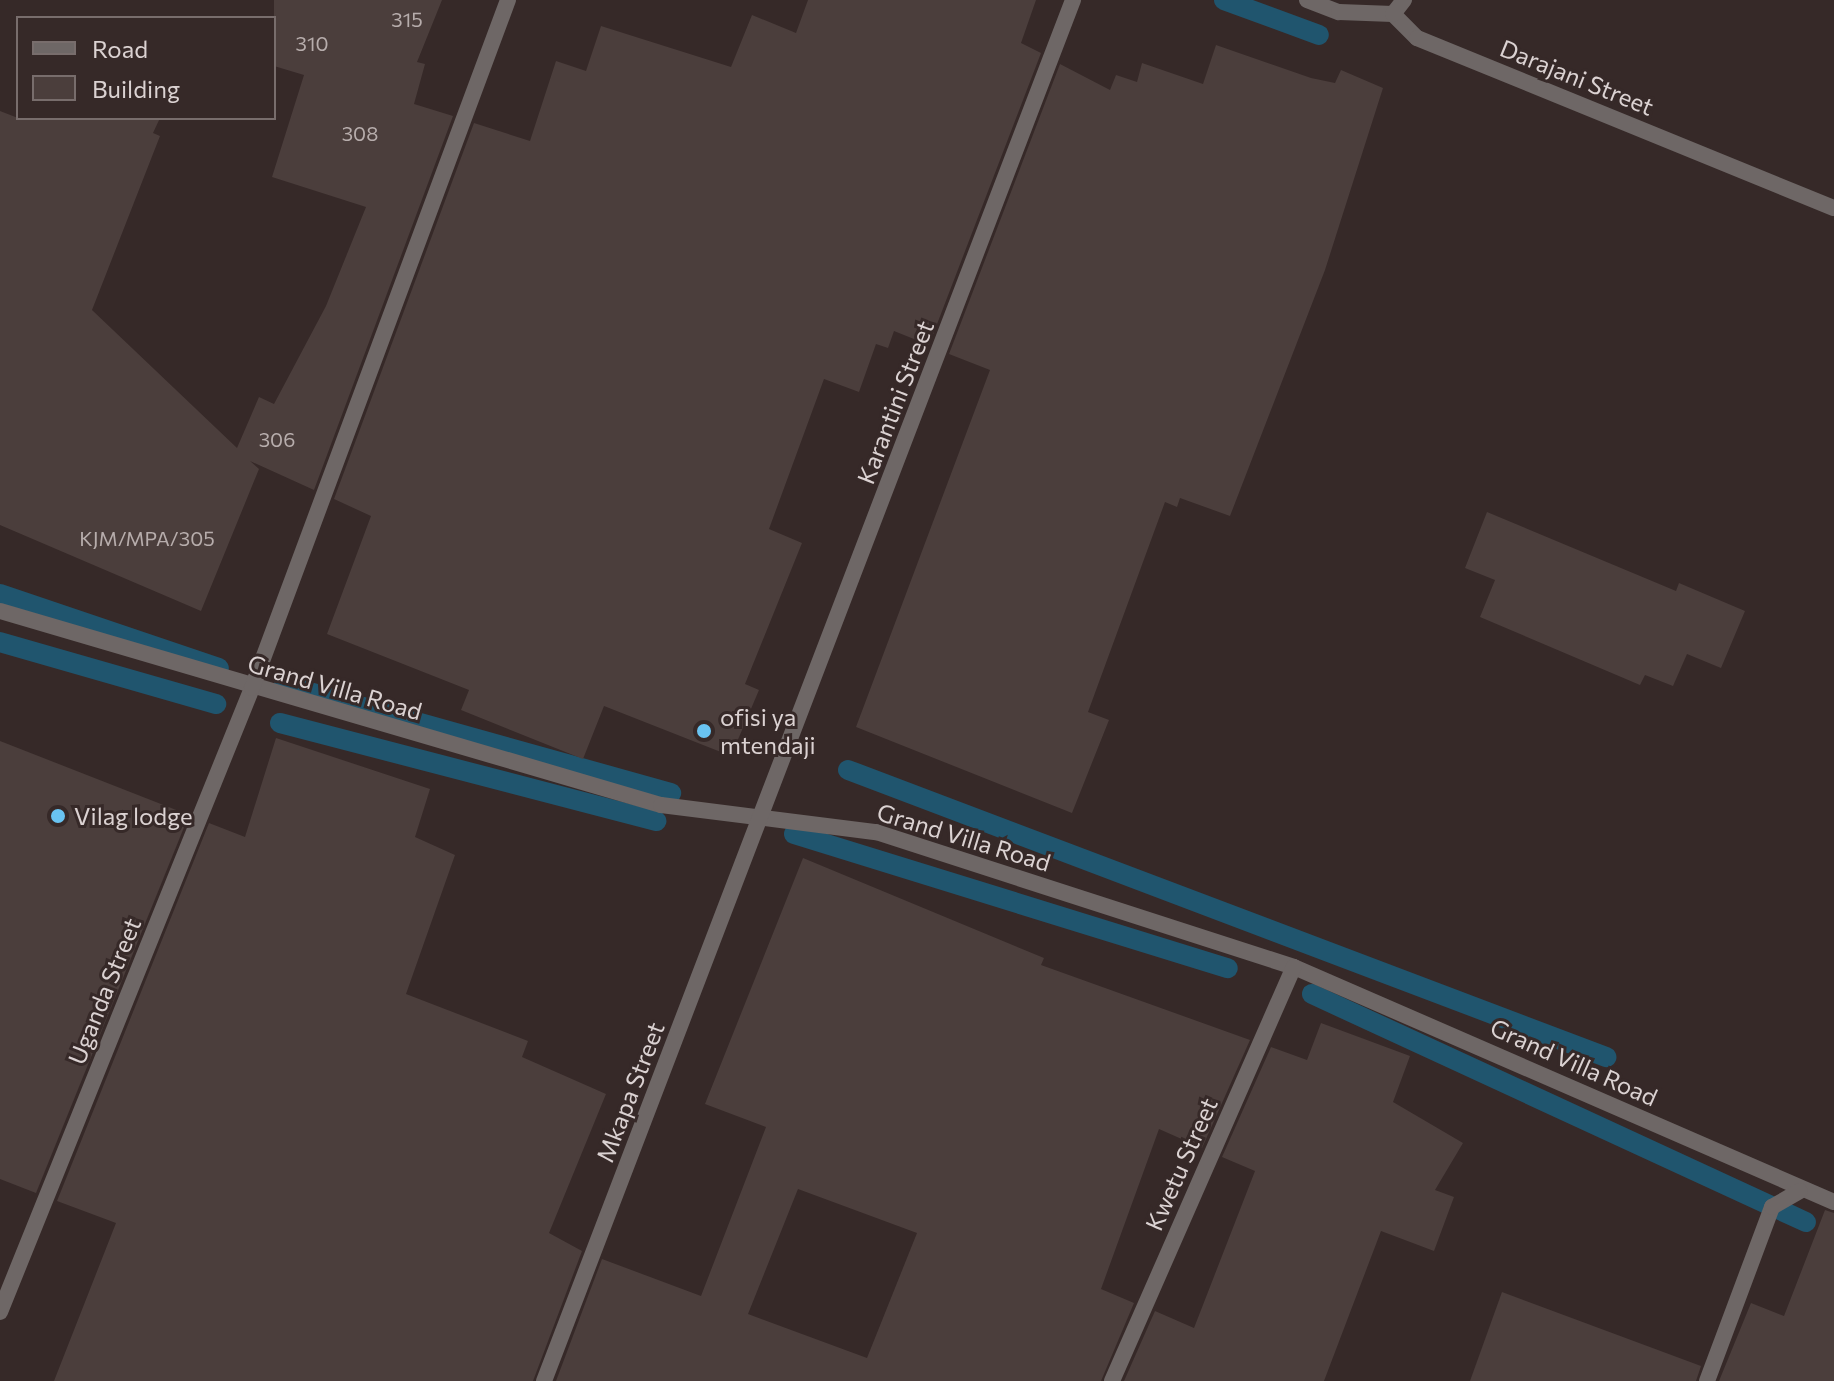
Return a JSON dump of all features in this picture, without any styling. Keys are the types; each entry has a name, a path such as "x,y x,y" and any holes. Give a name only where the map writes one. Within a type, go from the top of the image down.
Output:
{"street":[{"name":"Uganda Street","path":"0,1312 252,688 508,0"},
{"name":"Karantini Street","path":"760,820 1073,0"},
{"name":"Darajani Street","path":"1307,0 1339,12 1398,7 1417,38 1834,208"},
{"name":"Grand Villa Road","path":"0,611 252,688 661,805 760,820 876,832 1294,967 1800,1191 1834,1202"},
{"name":"Mkapa Street","path":"544,1381 760,820"},
{"name":"Kwetu Street","path":"1112,1381 1294,967"},
{"path":"1707,1381 1772,1207 1800,1191"}],"building":[{"path":"274,0 442,0 417,62 425,64 414,104 453,116 314,490 250,461 259,469 201,611 0,525 0,111 16,117 16,120 159,120 153,133 160,136 92,310 237,448 259,397 274,404 326,306 366,207 272,177 304,75 276,67"},
{"path":"808,0 1036,0 1021,43 1041,53 929,345 894,331 888,348 876,344 859,392 824,379 769,529 802,543 745,684 759,690 731,756 604,706 583,759 461,710 469,690 327,634 371,516 334,499 474,123 530,141 556,61 586,71 601,26 731,67 752,15 796,33"},
{"path":"1216,45 1311,78 1335,83 1341,70 1383,88 1325,270 1230,516 1180,498 1177,507 1165,502 1088,712 1109,720 1072,813 856,727 990,370 949,354 1060,64 1110,90 1116,75 1137,82 1142,63 1203,84"},
{"path":"1487,512 1676,591 1679,583 1745,611 1721,668 1687,654 1673,686 1645,675 1640,685 1480,617 1495,580 1465,568"},
{"path":"276,738 430,789 415,837 455,855 406,994 528,1041 522,1057 606,1094 549,1233 582,1251 533,1381 54,1381 116,1223 57,1201 209,823 245,837"},
{"path":"0,741 189,815 36,1193 0,1179"},
{"path":"803,858 1044,958 1041,965 1250,1040 1202,1148 1159,1129 1101,1289 1134,1303 1101,1381 556,1381 602,1259 701,1296 766,1127 705,1104","holes":["798,1189 917,1233 867,1358 748,1314"]},
{"path":"1321,1023 1410,1056 1393,1102 1463,1143 1435,1190 1454,1197 1434,1251 1381,1231 1324,1381 1124,1381 1155,1311 1194,1328 1255,1171 1222,1157 1271,1047 1307,1060"},
{"path":"1825,1210 1834,1213 1834,1381 1719,1381 1751,1303 1784,1316"},
{"path":"1502,1292 1701,1366 1696,1381 1470,1381"}],"waterway":[{"path":"1224,0 1319,35"},
{"path":"0,594 219,668"},
{"path":"0,642 216,704"},
{"path":"284,685 671,793"},
{"path":"280,723 656,821"},
{"path":"848,770 1606,1057"},
{"path":"794,834 1228,968"},
{"path":"1312,994 1806,1222"}],"place":[{"name":"ofisi ya mtendaji","path":"704,731"},
{"name":"Vilag lodge","path":"58,816"}]}
